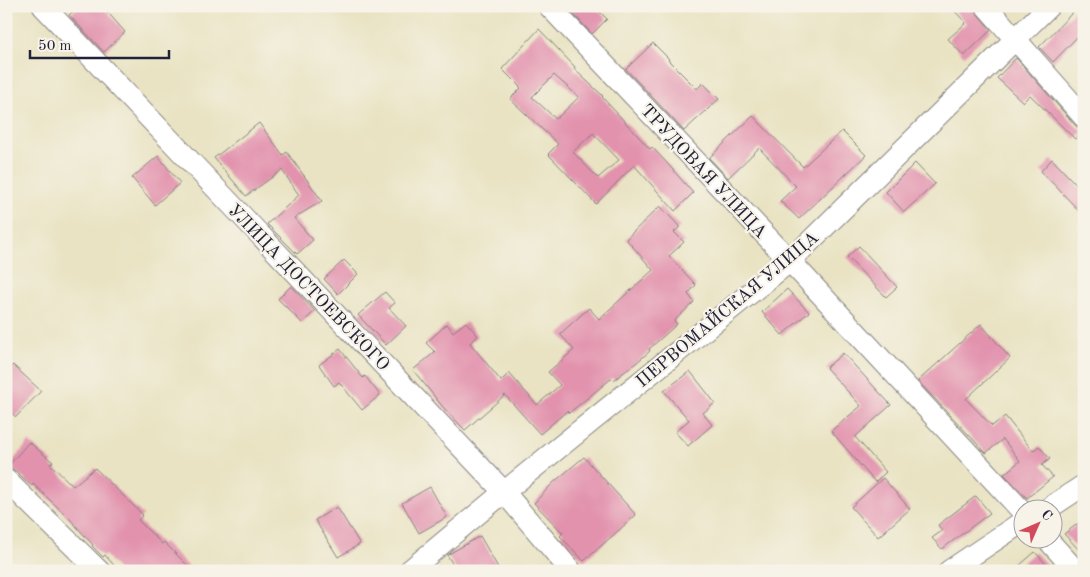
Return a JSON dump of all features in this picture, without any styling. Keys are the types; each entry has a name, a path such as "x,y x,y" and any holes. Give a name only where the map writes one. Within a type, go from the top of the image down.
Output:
{"street":[{"name":"УЛИЦА ДОСТОЕВСКОГО","path":"43,6 504,492 571,571"},
{"name":"ТРУДОВАЯ УЛИЦА","path":"549,6 790,261 1012,500"},
{"path":"986,6 1084,117"},
{"name":"ПЕРВОМАЙСКАЯ УЛИЦА","path":"409,571 790,261 1049,6"},
{"path":"6,480 99,571"},
{"path":"1061,500 1084,485"},
{"path":"949,571 1012,529"},
{"path":"1057,550 1076,571"}],"building":[{"path":"79,6 102,6 125,32 104,52 69,15"},
{"path":"566,6 594,6 607,19 592,34"},
{"path":"950,6 971,6 991,30 964,56 948,39 966,23"},
{"path":"1079,6 1084,6 1084,30 1053,62 1039,47"},
{"path":"539,29 575,67 574,69 603,96 650,149 652,147 693,193 675,211 634,165 596,204 548,154 558,144 510,99 521,88 502,69","holes":["554,75 579,97 556,119 532,97","593,133 619,160 598,178 573,152"]},
{"path":"653,43 697,89 703,83 719,99 684,131 626,69"},
{"path":"1016,58 1075,125 1084,130 1075,139 1030,95 1023,102 997,78"},
{"path":"753,116 803,167 842,131 866,155 799,219 780,201 796,186 759,148 728,178 709,158"},
{"path":"259,123 283,155 287,152 322,201 294,218 313,240 297,254 267,224 299,195 282,170 246,196 214,158"},
{"path":"158,156 180,183 155,205 132,178"},
{"path":"1052,159 1084,193 1084,216 1041,171"},
{"path":"915,163 935,184 904,212 886,192"},
{"path":"660,206 680,227 674,232 684,242 669,256 696,285 688,294 694,302 674,321 677,324 636,363 614,380 612,378 569,413 567,411 540,434 505,395 465,430 443,407 413,370 435,352 426,343 447,324 453,332 466,322 478,336 470,343 501,381 509,373 537,405 560,385 548,372 574,350 560,334 589,308 599,319 653,270 626,239"},
{"path":"859,246 897,287 886,297 847,257"},
{"path":"344,260 358,274 338,294 324,279"},
{"path":"291,286 315,311 302,323 278,299"},
{"path":"787,289 809,312 782,335 762,312"},
{"path":"385,292 395,303 389,308 406,326 386,345 358,315"},
{"path":"981,324 1010,358 966,399 992,426 1005,416 1033,451 1039,446 1050,459 1042,465 1053,477 1027,498 1004,474 1020,461 1003,439 986,453 918,381"},
{"path":"340,349 363,378 365,376 380,395 362,410 339,382 334,386 319,365"},
{"path":"843,353 891,405 855,437 886,472 875,482 831,431 861,406 826,368"},
{"path":"13,365 41,391 16,417 6,408 6,372"},
{"path":"690,371 715,403 703,413 712,425 688,446 675,432 689,420 664,391"},
{"path":"29,442 53,462 50,464 73,486 95,468 143,515 138,520 162,544 164,542 193,571 119,571 105,555 103,557 92,546 68,517 33,484 32,486 9,465"},
{"path":"584,457 636,515 584,561 560,536 563,533 534,503 554,482"},
{"path":"883,478 910,509 878,537 851,507"},
{"path":"430,487 447,517 419,533 402,503"},
{"path":"976,496 990,513 942,549 932,538 942,531 938,525"},
{"path":"337,507 360,544 338,557 315,520"},
{"path":"1084,519 1084,555 1064,534"},
{"path":"480,536 500,571 457,571 447,555"},
{"path":"1035,552 1052,571 1013,571"}]}
